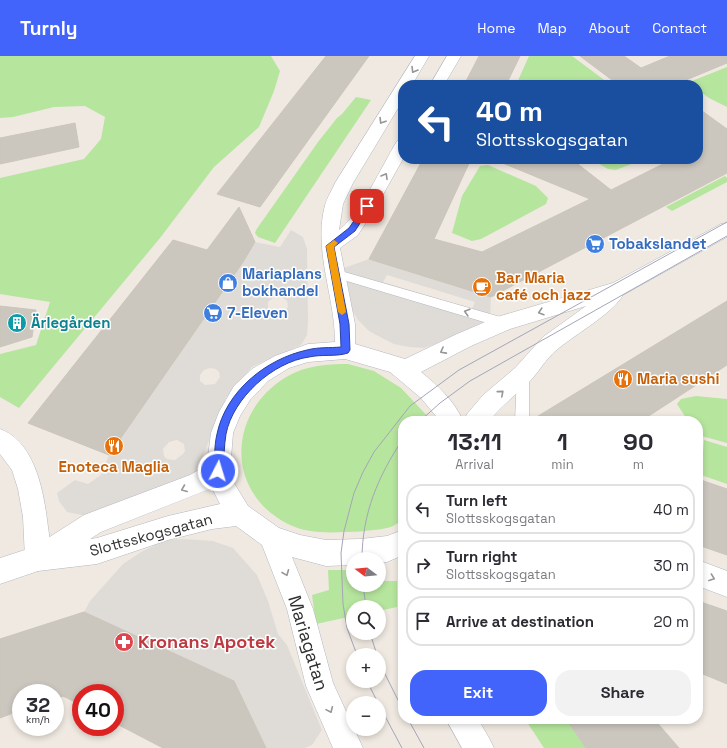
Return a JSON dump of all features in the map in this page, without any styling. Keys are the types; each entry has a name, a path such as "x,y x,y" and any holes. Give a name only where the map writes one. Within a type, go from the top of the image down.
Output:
{"street":[{"path":"408,80 422,56"},
{"path":"440,80 454,56"},
{"path":"345,350 345,324 330,246 330,228 334,204 344,183 398,96"},
{"path":"330,246 352,230 398,153"},
{"path":"404,370 464,340 504,323 619,289 727,229"},
{"path":"479,416 491,402 523,374 550,342 597,309 619,289"},
{"path":"398,544 387,549 361,552 326,553 300,548 271,537 239,514 224,488 218,471 222,433 230,412 242,393 260,375 282,362 308,353 345,350 397,365 429,391 440,402 449,416"},
{"path":"0,440 14,453 22,466 27,480 34,510 38,558"},
{"name":"Slottsskogsgatan","path":"38,558 93,523 198,483 218,471"},
{"name":"Slottsskogsgatan","path":"0,570 38,558 97,552 168,528 212,517 239,514"},
{"name":"Mariagatan","path":"271,537 300,609 320,686 348,748"},
{"path":"703,575 727,584"},
{"path":"466,724 479,748"}],"lane":[{"path":"334,273 504,323"},
{"path":"522,416 523,374"}],"green space":[{"path":"0,56 271,56 280,71 274,91 259,127 214,167 160,238 19,408 0,397 0,354 36,345 50,302 0,294 0,178 84,159 101,139 105,117 85,106 54,107 13,117 0,118"},
{"path":"529,56 572,56 604,80 518,80"},
{"path":"727,67 727,107 703,94 703,80 694,80"},
{"path":"356,97 371,100 275,243 258,237 255,233 256,230 318,142"},
{"path":"600,164 631,164 616,170 608,169"},
{"path":"488,165 536,186 548,198 546,204 481,239 472,241 452,233 462,196 480,166"},
{"path":"725,176 727,178 727,182 672,211 666,207"},
{"path":"334,364 348,364 374,371 401,388 427,416 398,416 398,523 384,529 356,532 316,532 295,527 266,509 252,490 243,469 242,447 246,425 256,405 272,387 294,373 307,368"},
{"path":"696,396 727,399 727,443 703,436 703,416 685,416 677,404 681,399"},
{"path":"704,440 727,447 727,484 703,476"},
{"path":"328,570 346,570 346,592 386,592 386,581 397,581 397,607 386,609 386,600 346,600 346,618 316,624 312,595 329,590"},
{"path":"528,724 569,724 586,748 544,748"}],"shaded area":[{"path":"291,230 303,237 307,249 308,322 307,335 301,345 252,367 226,398 194,478 92,517 67,512 59,501 57,493 75,480 88,484 101,475 109,455 255,242 280,247","holes":["281,296 287,301 287,309 280,313 271,312 268,309 268,302 274,297","210,368 216,369 219,372 220,377 215,384 205,385 200,381 200,375 204,370","177,440 184,444 185,451 175,460 167,459 164,456 163,449 169,442"]},
{"path":"369,259 491,297 490,319 424,348 394,344 369,331 358,320 344,297 341,276 344,268","holes":["387,275 475,302 472,309 383,282"]},
{"path":"184,539 213,541 233,548 257,575 268,601 278,634 287,645 322,730 312,745 305,748 266,748 234,681 84,612 90,601 123,564 141,552 165,540"}],"building":[{"path":"326,56 369,56 260,207 217,194"},
{"path":"479,56 520,56 508,80 467,80"},
{"path":"580,56 624,56 641,68 670,56 727,56 727,63 686,80 612,80"},
{"path":"703,112 727,129 727,173 491,297 369,259 420,164 469,164 434,239 482,252 590,199 505,164 578,164 611,190 663,164 703,164"},
{"path":"75,123 79,147 0,164 0,138"},
{"path":"239,207 255,242 243,262 109,455 28,423 173,240 207,250"},
{"path":"727,301 727,365 649,416 538,416"},
{"name":"Ärlegården","path":"0,306 36,310 32,337 0,347"},
{"path":"703,481 727,489 727,555 703,547"},
{"path":"703,603 727,611 727,684 703,674"},
{"path":"84,612 234,681 266,748 163,748 124,728 124,684 72,684 72,700 64,696 64,684 12,684 12,713 0,718 0,639"},
{"path":"569,724 658,724 679,748 586,748"}],"tram line":[{"path":"402,416 410,406 459,370 727,222"},
{"path":"426,416 440,403 470,381 727,236"},
{"path":"354,648 347,628 343,604 341,553 344,531 354,493 363,472 374,452 398,421"},
{"path":"362,552 365,526 373,496 386,467 398,447"},
{"path":"364,592 365,600"},
{"path":"372,640 375,648"},
{"path":"386,676 398,700"},
{"path":"370,688 374,696"},
{"path":"386,718 402,748"},
{"path":"411,724 424,748"}],"slow traffic":[{"path":"334,243 330,246 331,256 342,312"}],"place":[{"name":"Tobakslandet","path":"595,244"},
{"name":"Mariaplans bokhandel","path":"228,283"},
{"name":"Bar Maria café och jazz","path":"482,287"},
{"name":"7-Eleven","path":"213,313"},
{"name":"Ärlegården","path":"17,323"},
{"name":"Maria sushi","path":"623,379"},
{"name":"Enoteca Maglia","path":"114,446"},
{"name":"Kronans Apotek","path":"124,642"}],"route":[{"path":"218,471 222,433 230,412 242,393 260,375 282,362 308,353 329,350 345,350 345,324 330,246 352,230 367,206"}]}
